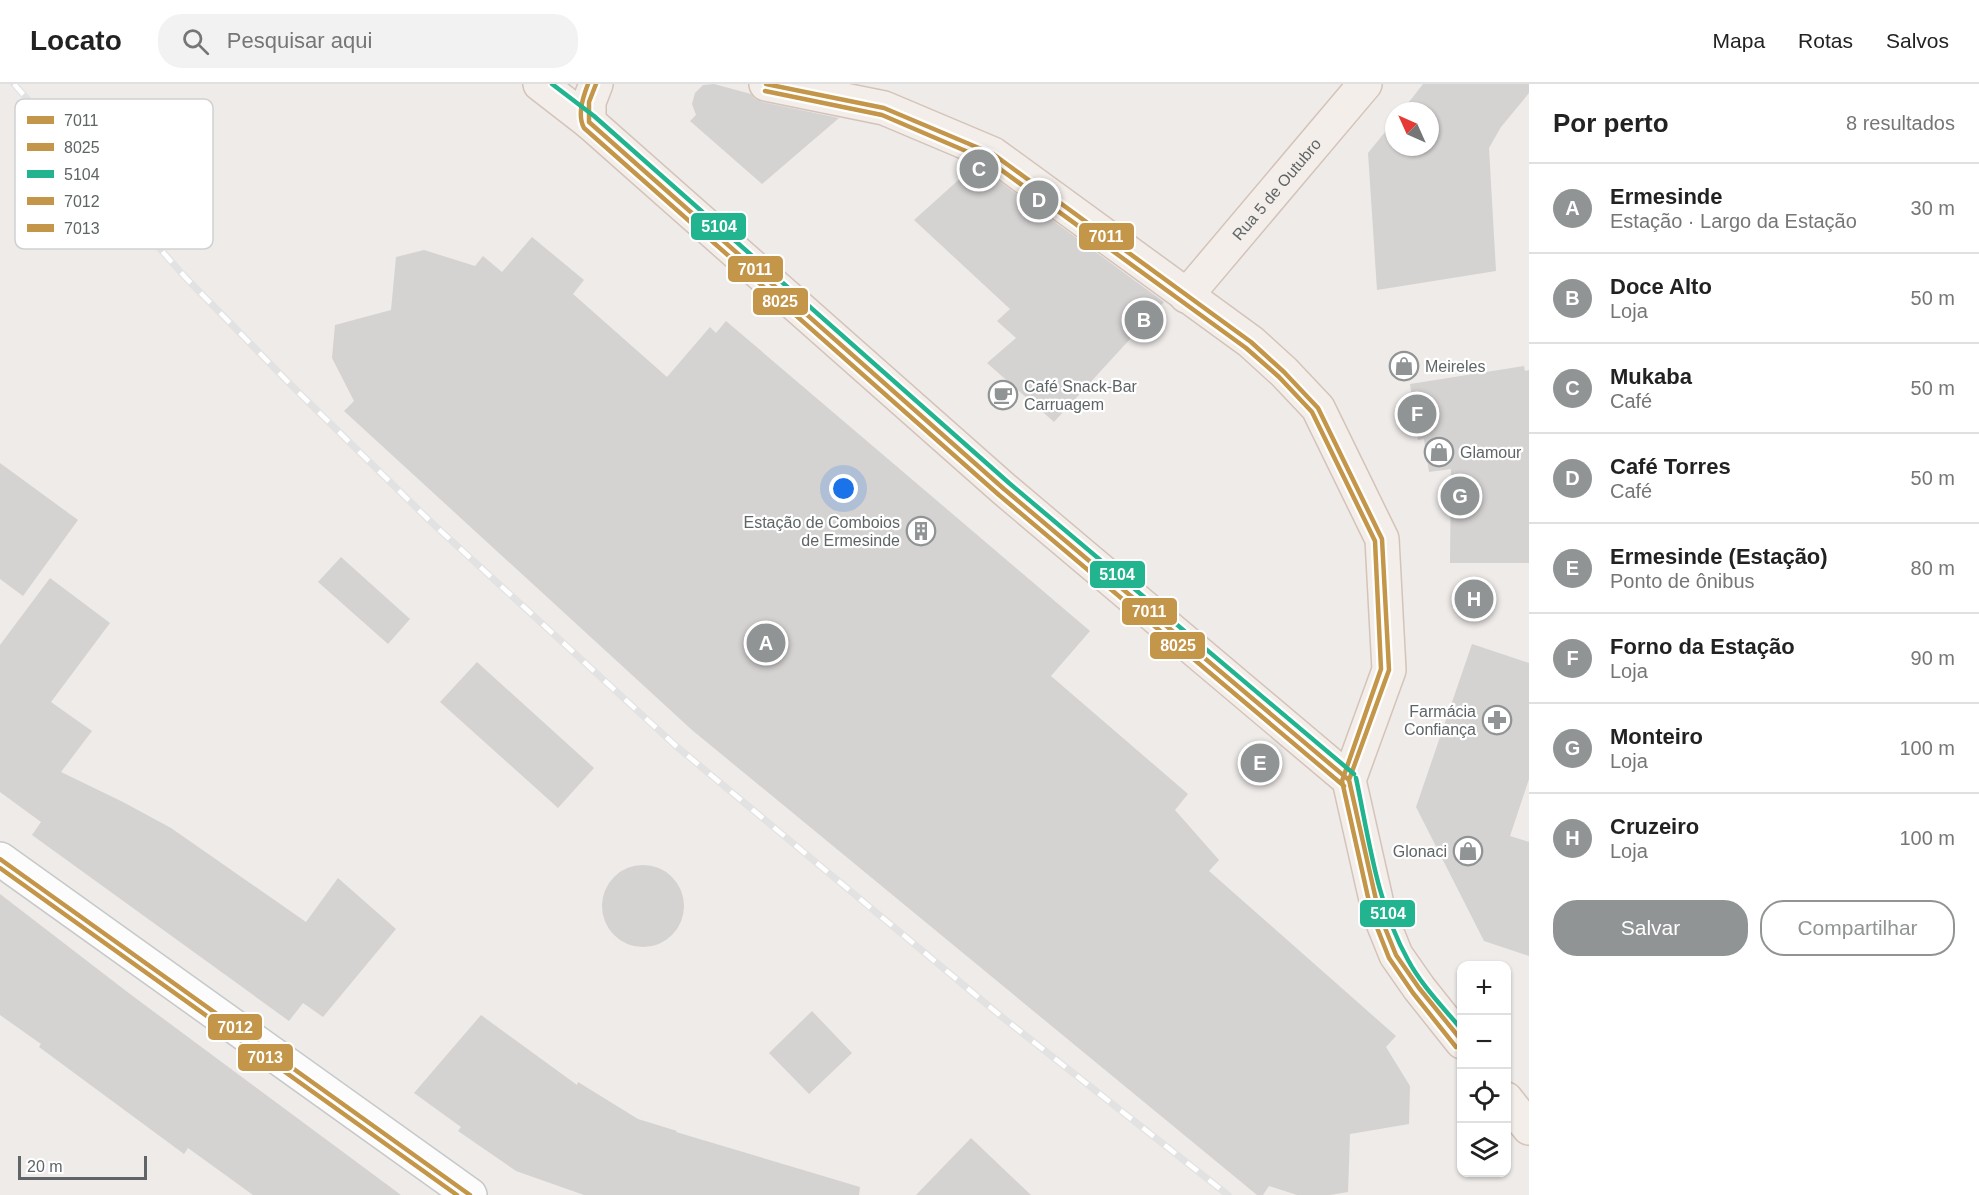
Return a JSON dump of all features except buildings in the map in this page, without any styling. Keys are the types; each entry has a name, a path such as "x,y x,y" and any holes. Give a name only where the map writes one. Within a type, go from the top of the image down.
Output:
{"main road":[{"path":"540,84 589,122 1004,489 1349,780"},
{"path":"589,122 589,102 596,84"},
{"path":"766,84 884,108 993,154 1251,342 1318,408 1382,539 1389,670 1349,780 1379,913 1396,955 1457,1037"},
{"name":"Rua 5 de Outubro","path":"1186,296 1365,84"},
{"path":"1511,1105 1529,1128"}],"street":[{"path":"0,859 470,1195"}],"railway":[{"path":"14,84 27,99"},
{"path":"160,249 291,385 431,522 676,746 1002,1017 1228,1195"}],"transit line":[{"name":"5104","path":"552,84 594,116 1009,483 1354,774"},
{"name":"8025","path":"588,84 581,112 584,128 999,495 1344,786"},
{"name":"7011","path":"596,84 589,102 589,122 1004,489 1349,780"},
{"name":"7011","path":"766,84 884,108 993,154 1251,342 1318,408 1382,539 1389,670 1349,780 1379,913 1396,955 1457,1035"},
{"name":"8025","path":"765,91 882,115 989,161 1246,348 1279,377 1312,412 1375,541 1381,669 1342,781 1372,915 1389,958 1413,993 1456,1047"},
{"name":"5104","path":"1356,778 1375,871 1397,939 1420,979 1457,1024"},
{"name":"7012","path":"0,859 470,1195"},
{"name":"7013","path":"0,868 457,1195"}],"place":[{"name":"Mukaba","path":"979,169"},
{"name":"Café Torres","path":"1039,200"},
{"name":"Doce Alto","path":"1144,320"},
{"name":"Meireles","path":"1404,366"},
{"name":"Café Snack-Bar Carruagem","path":"1003,395"},
{"name":"Forno da Estação","path":"1417,414"},
{"name":"Glamour","path":"1439,452"},
{"name":"Monteiro","path":"1460,496"},
{"name":"Estação de Comboios de Ermesinde","path":"921,531"},
{"name":"Cruzeiro","path":"1474,599"},
{"name":"Ermesinde","path":"766,643"},
{"name":"Farmácia Confiança","path":"1497,720"},
{"name":"Ermesinde (Estação)","path":"1260,763"},
{"name":"Glonaci","path":"1468,851"}]}
